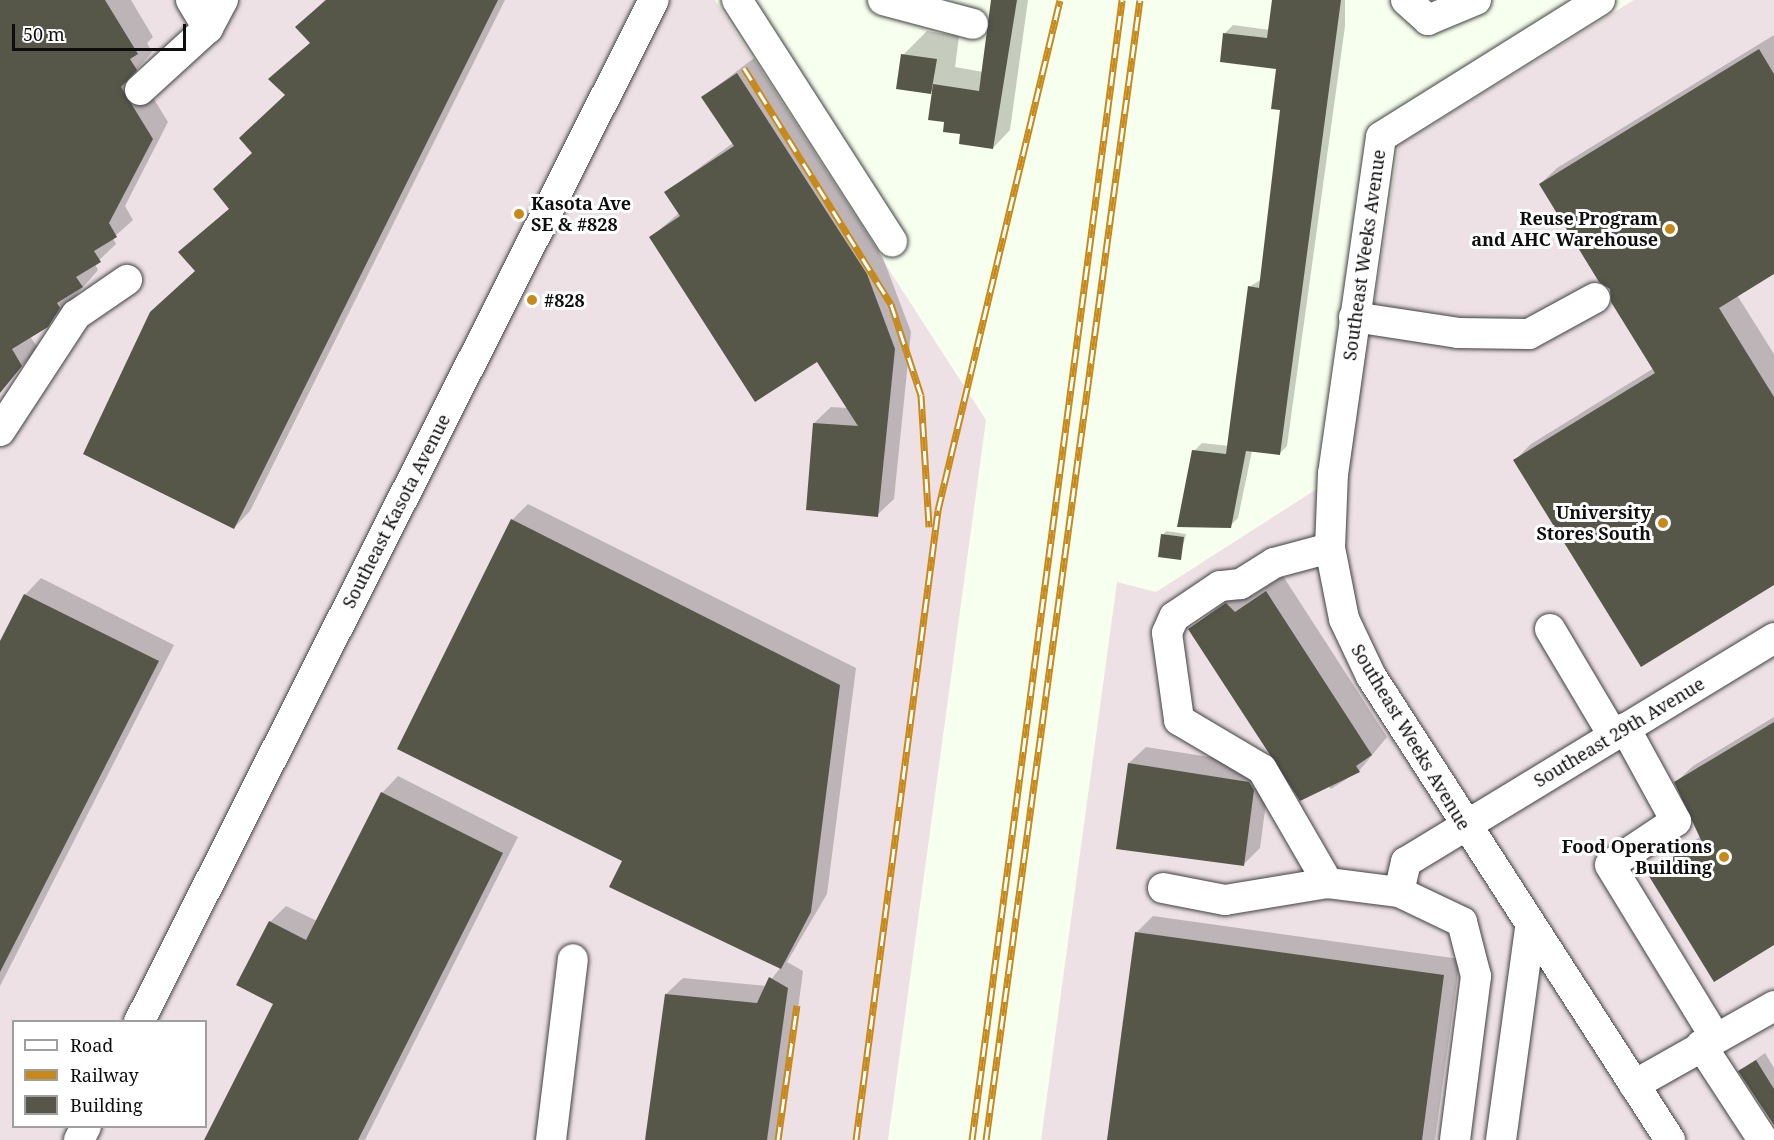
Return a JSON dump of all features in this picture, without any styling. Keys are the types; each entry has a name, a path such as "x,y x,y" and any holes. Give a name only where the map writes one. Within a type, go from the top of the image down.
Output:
{"street":[{"path":"191,0 208,28"},
{"path":"140,90 208,28 223,0"},
{"name":"Southeast Kasota Avenue","path":"140,1020 654,0"},
{"path":"737,0 892,241"},
{"path":"883,0 973,24"},
{"path":"1407,4 1428,20 1476,0"},
{"name":"Southeast Weeks Avenue","path":"1600,0 1381,137 1354,317 1330,507 1330,548 1344,619 1356,647 1465,827 1670,1140"},
{"path":"0,430 76,315 127,280"},
{"path":"1354,317 1458,333 1529,334 1595,298"},
{"path":"1328,883 1262,770 1179,720 1167,633 1174,617 1220,586 1240,584 1274,563 1330,548"},
{"path":"1550,629 1676,821 1610,865 1763,1140"},
{"name":"Southeast 29th Avenue","path":"1399,892 1406,862 1774,638"},
{"path":"1163,888 1225,900 1328,883 1399,892 1462,922 1476,976 1455,1140"},
{"path":"1501,1140 1530,927"},
{"path":"551,1140 573,959"},
{"path":"1634,1085 1708,1041 1774,1006"}],"shaded area":[{"path":"0,0 715,0 986,420 888,1140 0,1140"},
{"path":"1634,0 1774,0 1774,1140 1041,1140 1117,582 1156,592 1348,469 1399,145"}],"building":[{"path":"0,0 105,0 138,54 130,59 137,70 121,87 153,139 109,223 117,237 94,251 101,262 76,277 83,287 57,303 60,308 48,327 12,349 22,366 0,393"},
{"path":"326,0 498,0 234,529 83,454 150,312 195,271 178,252 229,209 213,189 252,153 239,138 285,95 268,79 310,43 295,27"},
{"path":"991,0 1017,0 993,149 959,144 960,134 943,132 944,122 928,120 933,84 979,91"},
{"path":"1272,0 1341,0 1280,455 1246,451 1231,528 1177,527 1192,450 1226,454 1248,286 1259,288 1280,110 1271,109 1276,69 1220,62 1223,33 1267,38"},
{"path":"1759,49 1774,74 1774,274 1719,308 1774,397 1774,585 1641,667 1513,460 1655,373 1611,302 1610,289 1599,282 1539,184"},
{"path":"901,54 937,59 931,94 896,89"},
{"path":"737,73 867,274 895,349 878,517 806,510 813,423 858,426 817,362 755,402 649,237 680,216 664,192 734,146 701,97"},
{"path":"511,519 840,685 811,912 781,969 609,887 622,861 397,749"},
{"path":"1161,534 1184,537 1181,560 1158,557"},
{"path":"1266,591 1372,755 1356,766 1360,772 1300,801 1188,629 1226,603 1235,612"},
{"path":"24,594 159,661 0,972 0,641"},
{"name":"Food Operations Building","path":"1774,722 1774,945 1714,982 1647,873 1701,840 1674,782"},
{"path":"1128,763 1249,782 1254,790 1244,866 1116,849"},
{"path":"381,792 503,853 358,1140 204,1140 273,1004 236,985 269,921 306,940"},
{"path":"1135,932 1444,975 1422,1140 1107,1140"},
{"path":"769,977 788,988 767,1140 645,1140 665,994 757,1003"},
{"path":"1756,1060 1774,1089 1774,1125 1738,1071"}],"railway":[{"path":"856,1140 938,510 1060,0"},
{"path":"972,1140 1122,0"},
{"path":"986,1140 1140,0"},
{"path":"744,68 891,304 921,395 929,527"},
{"path":"778,1140 797,1005"}],"place":[{"name":"Kasota Ave SE & #828","path":"519,214"},
{"name":"Reuse Program and AHC Warehouse","path":"1670,229"},
{"name":"#828","path":"532,300"},
{"name":"University Stores South","path":"1663,523"},
{"name":"Food Operations Building","path":"1724,857"}]}
